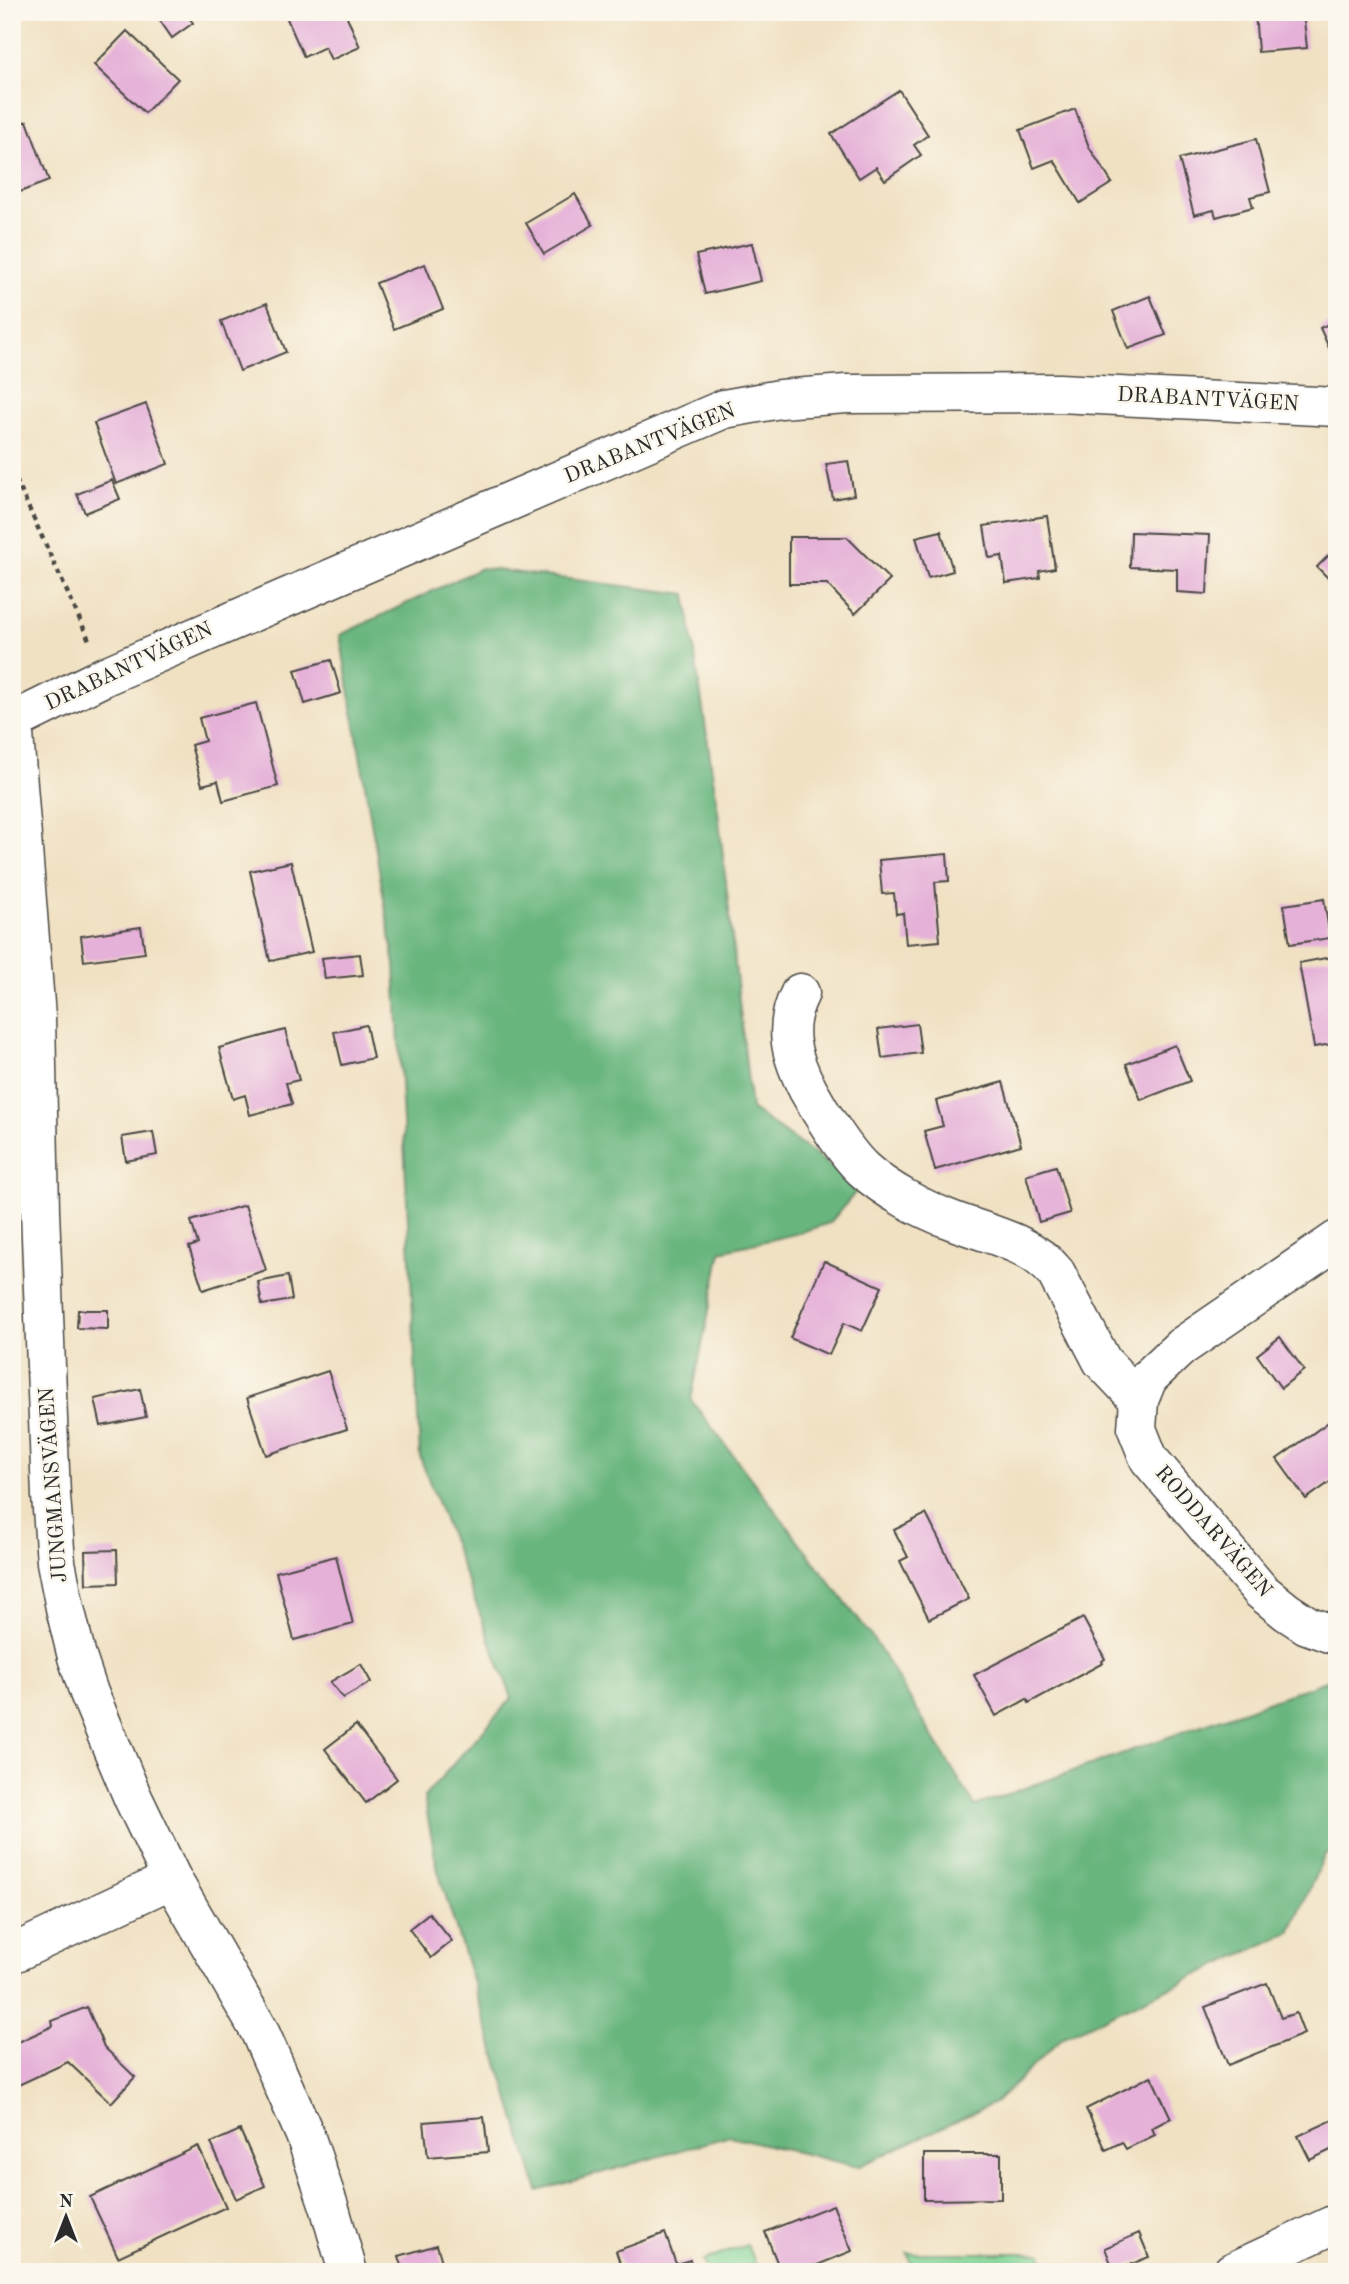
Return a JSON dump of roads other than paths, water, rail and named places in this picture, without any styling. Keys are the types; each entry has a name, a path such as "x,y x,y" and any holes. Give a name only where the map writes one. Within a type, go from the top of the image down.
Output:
{"street":[{"name":"DRABANTVÄGEN","path":"12,722 105,676 724,410 780,399 846,394 1059,393 1337,407"},
{"name":"JUNGMANSVÄGEN","path":"12,722 36,1017 40,1211 56,1562 77,1657 107,1738 172,1879 259,2030 305,2134 348,2272"},
{"path":"800,993 795,1001 790,1026 796,1065 811,1095 860,1166 903,1197 947,1219 1027,1248 1049,1264 1102,1361 1139,1400 1148,1378 1181,1347 1337,1240"},
{"name":"RODDARVÄGEN","path":"1139,1400 1137,1429 1149,1459 1157,1469 1261,1591 1307,1625 1337,1636"},
{"path":"12,1954 172,1879"},
{"path":"1232,2272 1337,2223"}]}
